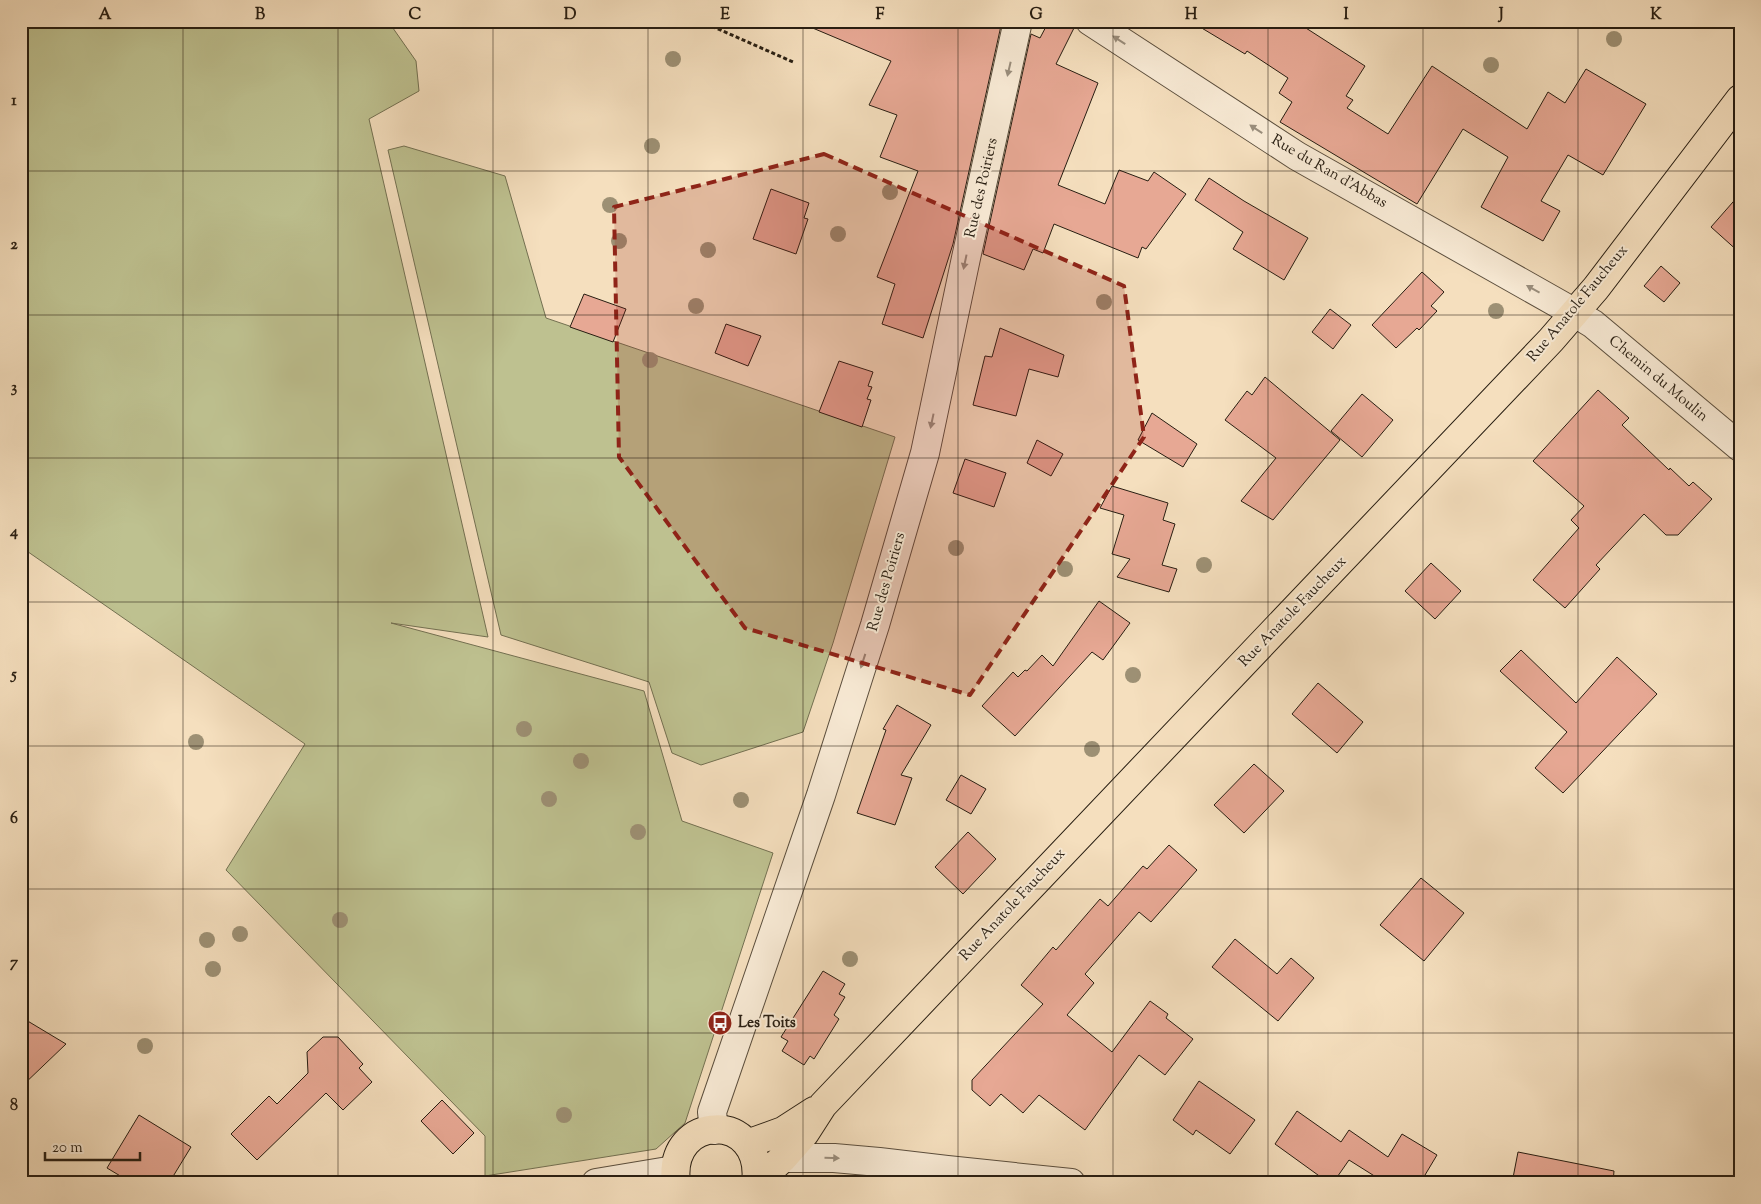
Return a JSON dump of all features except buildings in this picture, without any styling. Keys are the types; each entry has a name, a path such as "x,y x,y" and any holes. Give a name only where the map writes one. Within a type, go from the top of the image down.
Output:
{"main road":[{"name":"Rue Anatole Faucheux","path":"756,1183 784,1158 806,1133 823,1105 1334,569 1575,313 1740,99"},
{"name":"Rue Anatole Faucheux","path":"747,1144 783,1131 823,1105"},
{"path":"675,1176 677,1156 684,1144 695,1135 714,1130 723,1130 736,1134 747,1144 754,1156 757,1170 756,1183"}],"street":[{"name":"Rue des Poiriers","path":"714,1130 712,1112 821,795 875,625 925,453 1018,21"},
{"name":"Rue du Ran d'Abbas","path":"1090,21 1298,156 1575,313"},
{"name":"Chemin du Moulin","path":"1575,313 1593,324 1740,447"},
{"path":"784,1158 834,1158 880,1162 1071,1183"},
{"path":"596,1183 675,1176"}],"path":[{"path":"700,21 793,62"}],"highlighted area":[{"path":"824,154 1124,286 1144,437 970,695 745,628 619,457 614,207"}],"green space":[{"path":"27,21 388,21 416,61 419,91 369,119 488,637 391,623 644,691 682,821 773,853 685,1123 656,1149 485,1176 485,1136 226,870 305,744 21,547 21,71"},
{"path":"404,146 505,176 546,318 895,437 833,643 803,732 701,765 672,753 649,682 501,635 388,150"}],"place":[{"name":"Les Toits","path":"720,1023"}]}
